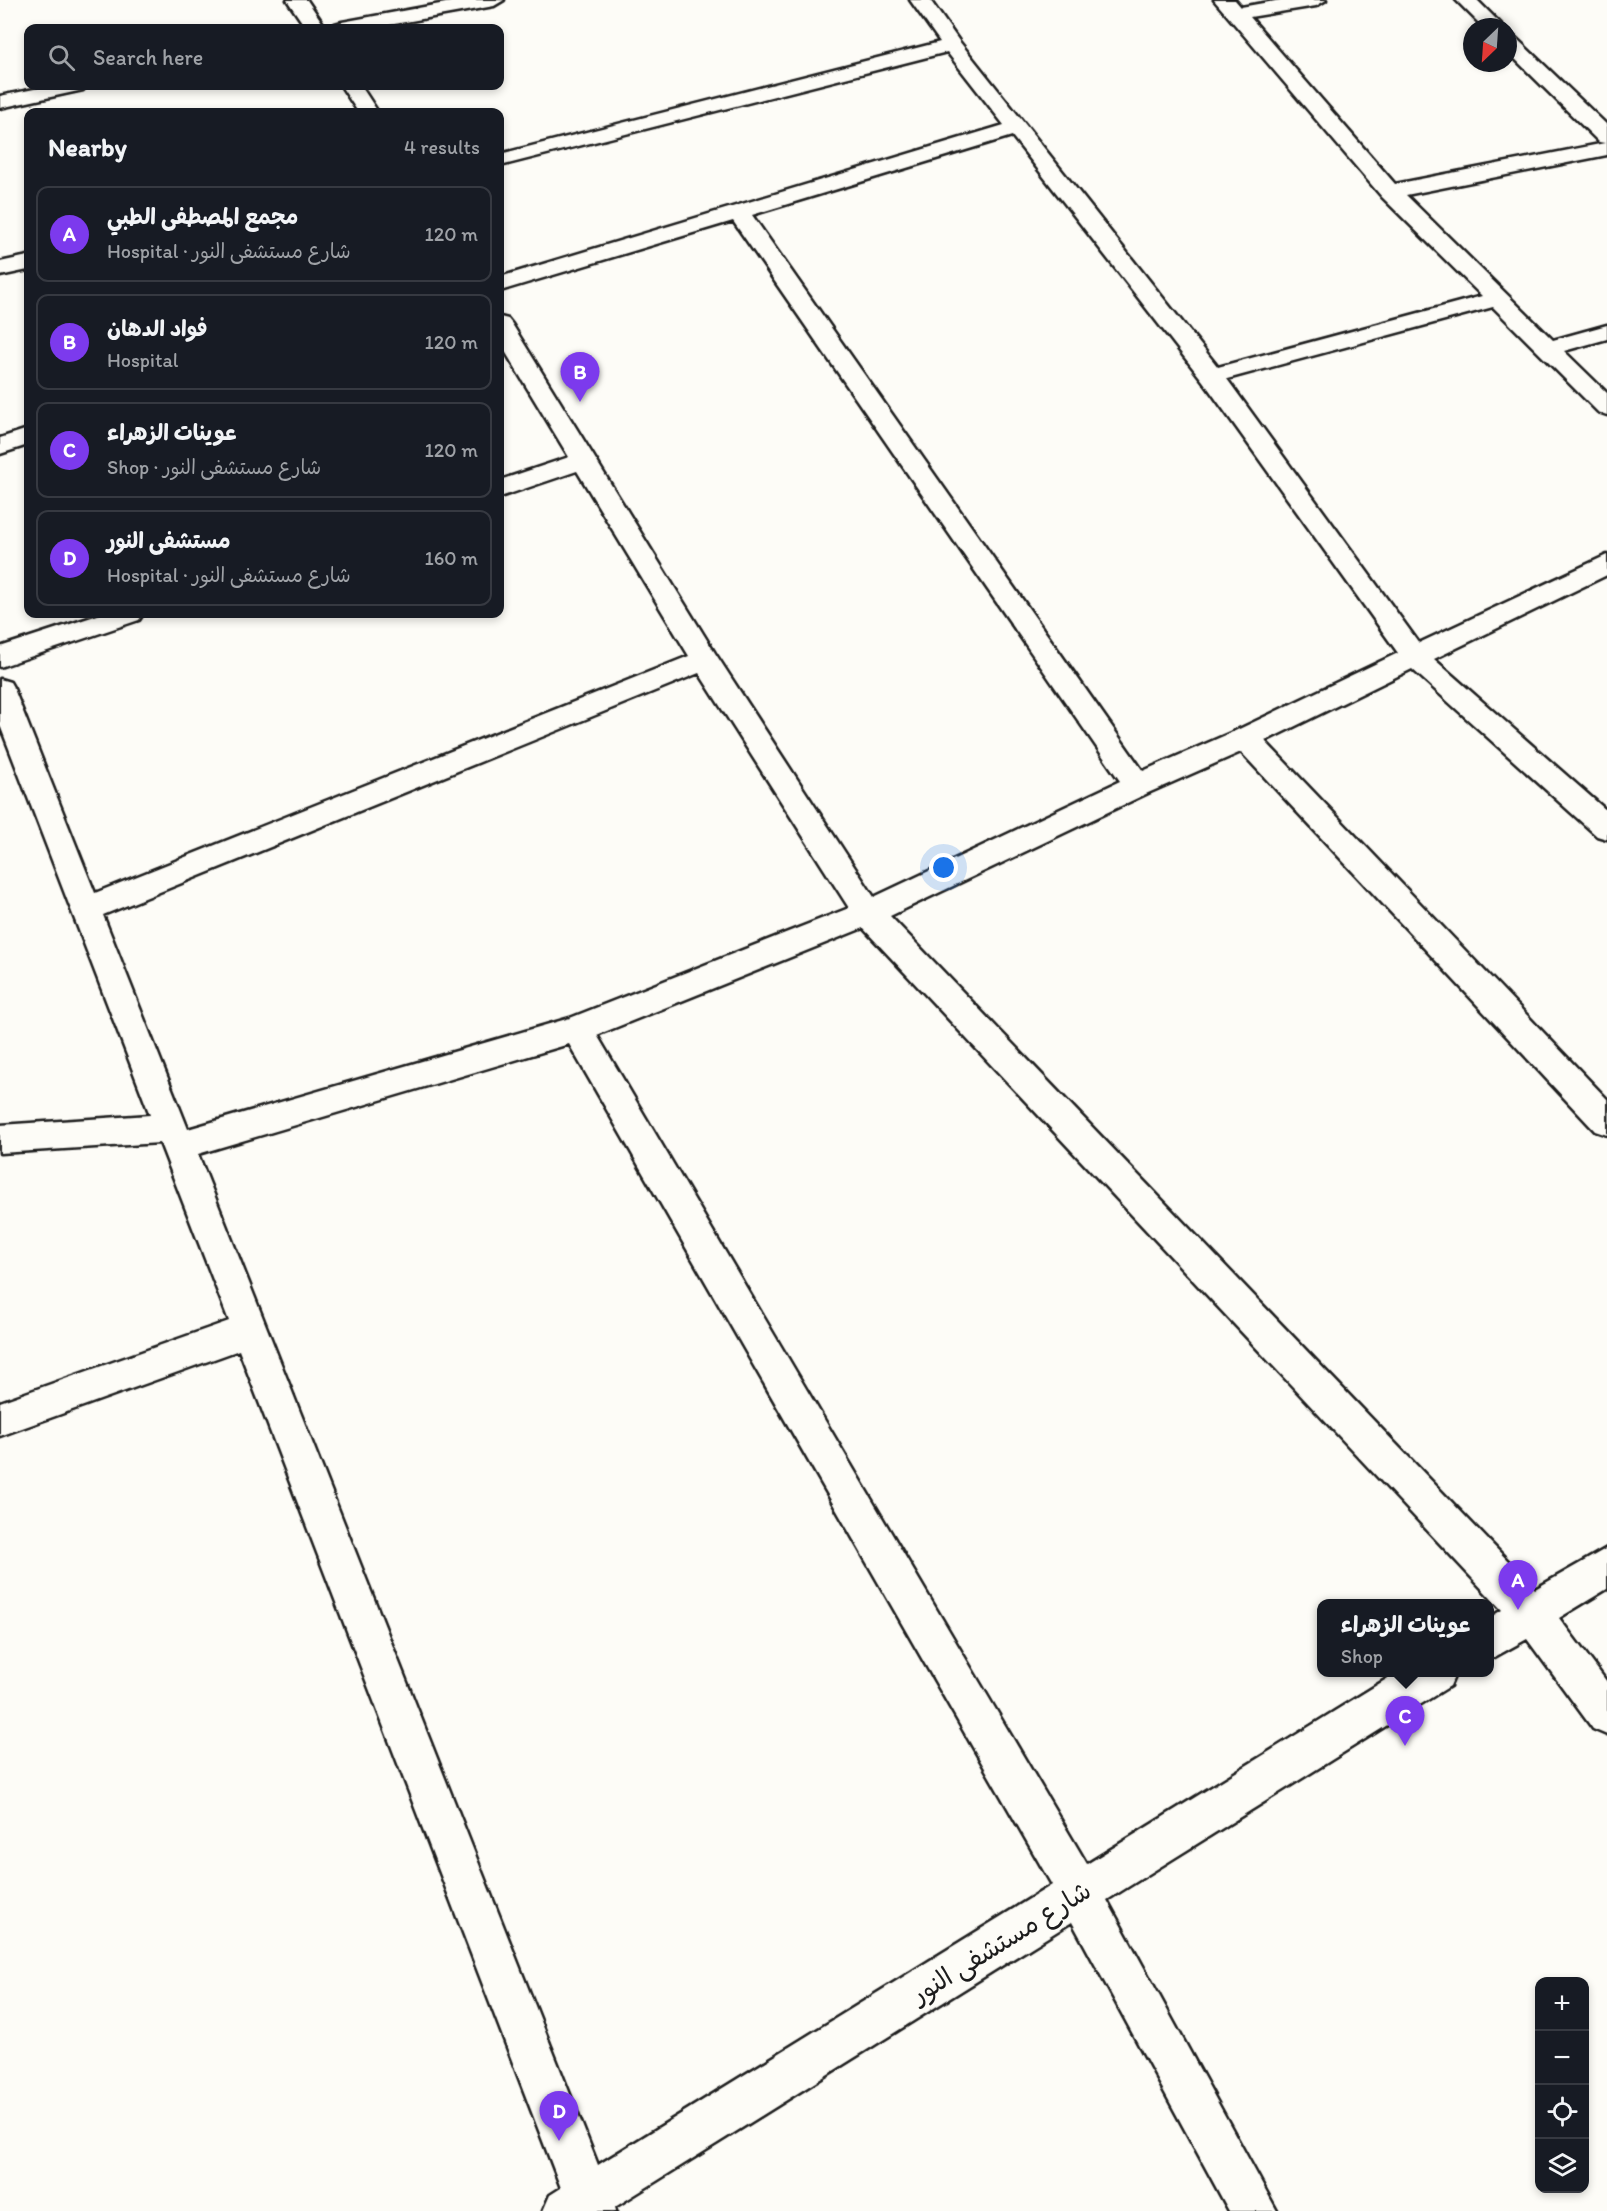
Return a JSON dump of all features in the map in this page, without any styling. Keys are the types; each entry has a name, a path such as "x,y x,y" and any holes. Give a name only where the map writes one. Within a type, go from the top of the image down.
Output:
{"street":[{"path":"297,0 313,24"},
{"path":"364,24 494,0"},
{"path":"920,0 1016,128 1212,376 1415,657 1607,828"},
{"path":"1229,7 1316,0"},
{"path":"1466,0 1485,18"},
{"path":"1229,7 1390,192 1607,407"},
{"path":"504,159 952,45"},
{"path":"1517,50 1607,137"},
{"path":"0,102 57,90"},
{"path":"354,90 365,108"},
{"path":"504,283 1016,128"},
{"path":"1390,192 1607,149"},
{"path":"739,213 1138,785"},
{"path":"0,269 24,264"},
{"path":"1212,376 1497,299"},
{"path":"504,331 705,660 868,913 1532,1614 1607,1715"},
{"path":"1546,349 1607,332"},
{"path":"0,446 24,438"},
{"path":"504,488 582,461"},
{"path":"0,1139 174,1137 577,1029 868,913 1138,785 1245,738 1607,564"},
{"path":"0,657 117,618"},
{"path":"86,909 705,660"},
{"path":"0,689 249,1330 582,2207"},
{"path":"1245,738 1607,1121"},
{"path":"577,1029 1080,1893 1254,2211"},
{"path":"0,1419 249,1330"},
{"path":"1494,1637 1607,1567"},
{"name":"شارع مستشفى النور","path":"582,2207 1080,1893 1429,1677"}],"place":[{"name":"فواد الدهان","path":"580,402"},
{"name":"مجمع المصطفى الطبي","path":"1518,1610"},
{"name":"عوينات الزهراء","path":"1405,1746"},
{"name":"مستشفى النور","path":"559,2141"}]}
